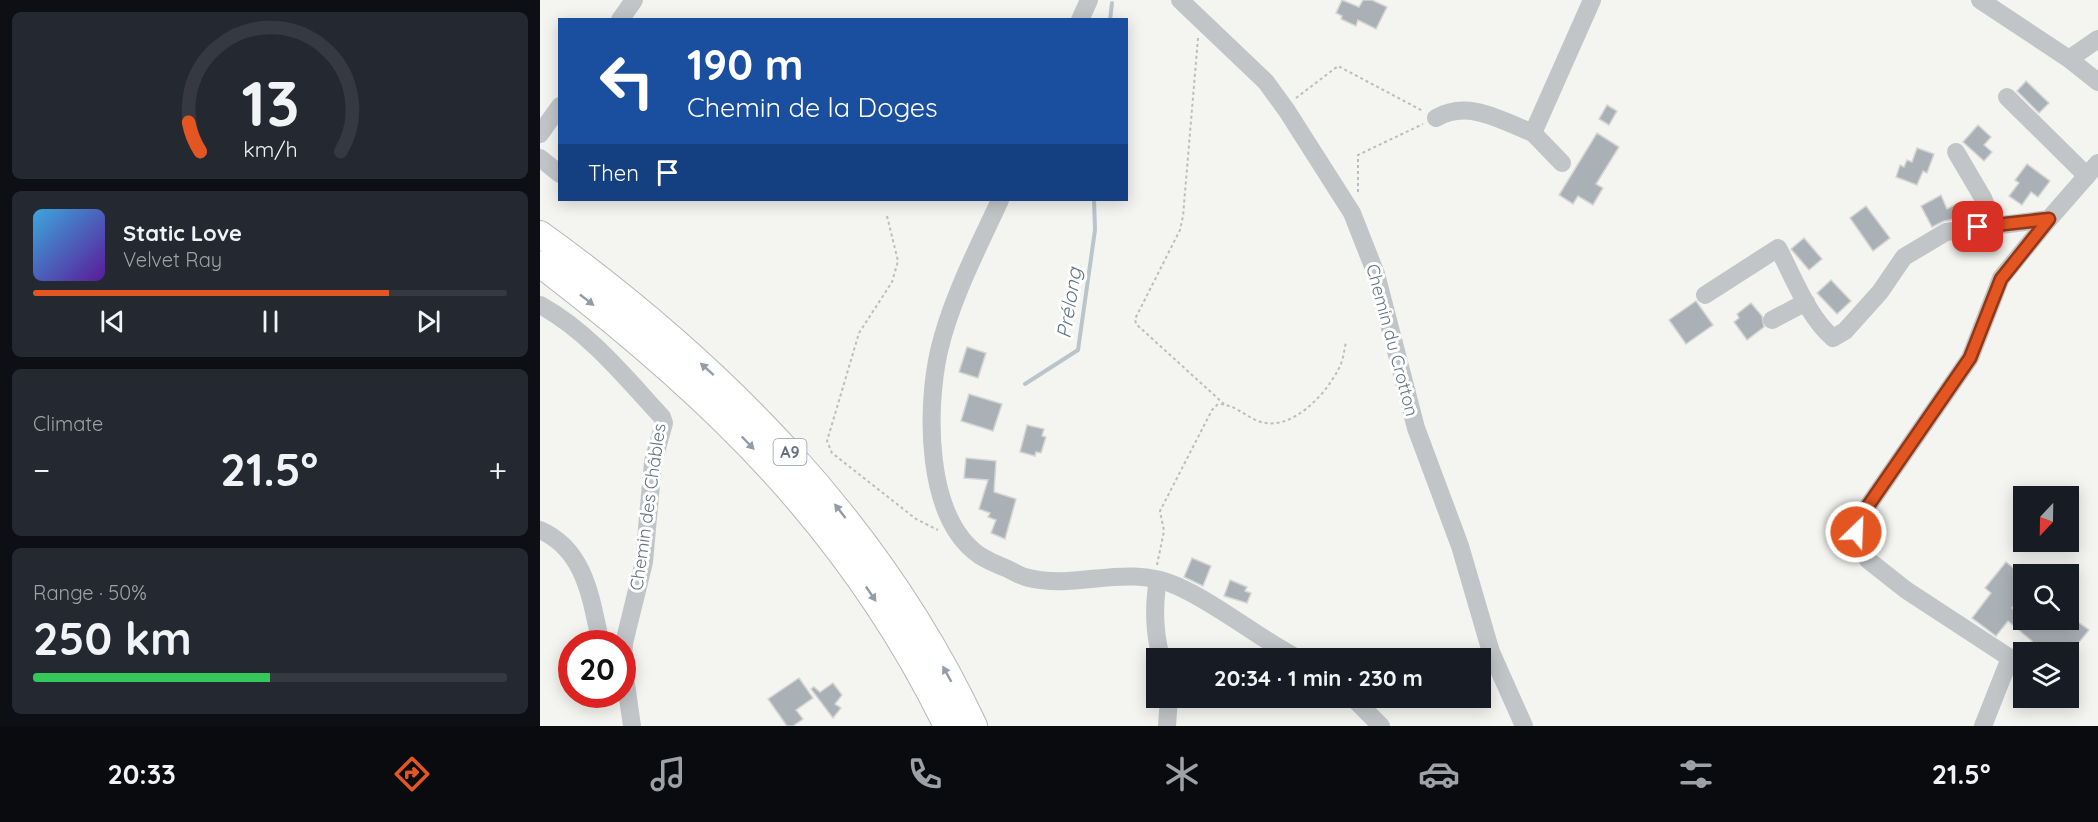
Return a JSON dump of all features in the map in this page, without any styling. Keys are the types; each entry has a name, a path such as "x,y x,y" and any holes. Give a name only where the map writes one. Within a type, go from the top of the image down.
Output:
{"highway":[{"name":"A9","path":"540,234 689,353 767,427 817,482 861,538 903,598 943,666 974,726"},
{"name":"A9","path":"540,264 673,371 750,444 790,488 842,553 883,612 918,669 947,726"}],"street":[{"path":"621,18 634,0"},
{"path":"1081,18 1089,0"},
{"name":"Chemin du Crotton","path":"1180,0 1266,82 1285,107 1352,213 1376,274 1416,428 1460,546 1491,652 1524,726"},
{"path":"1533,133 1592,0"},
{"path":"1980,0 2069,59 2098,82"},
{"path":"2069,59 2098,39"},
{"path":"1983,726 2010,658 1906,590 1868,560 1856,532 1861,516 1970,358 2001,279 2049,219 2093,170 2007,97"},
{"path":"540,134 558,109"},
{"path":"1436,117 1462,109 1478,111 1533,133 1562,163"},
{"path":"1956,152 1983,198 1994,225"},
{"path":"540,158 558,172"},
{"path":"1000,201 948,322 939,351 932,431 935,473 946,509 965,541 979,555 1028,578 1068,580 1125,575 1158,580 1176,586 1280,648"},
{"path":"1705,295 1778,248 1806,302 1826,332 1833,338 1845,331 1880,292 1904,257 1947,232 2049,219"},
{"path":"1772,320 1806,302"},
{"name":"Chemin des Châbles","path":"540,305 572,325 590,342 662,417 664,423 653,462 644,562 624,642 623,663 632,726"},
{"path":"540,530 564,545 578,562 586,580 598,630"},
{"path":"1158,580 1153,605 1158,648"},
{"path":"620,708 626,726"},
{"path":"1167,726 1168,708"},
{"path":"1363,708 1381,726"}],"path":[{"path":"1206,26 1197,41 1182,223 1135,319 1136,324 1224,404 1261,422 1284,421 1302,412 1328,386 1339,368 1346,342"},
{"path":"1285,107 1338,66 1436,117"},
{"path":"1352,213 1359,203 1358,155 1436,117"},
{"path":"887,216 898,261 892,282 858,333 827,441 832,453 916,519 942,532"},
{"path":"1158,580 1157,564 1164,531 1160,511 1206,419 1218,404 1224,404"}],"building":[{"path":"1342,0 1359,7 1363,0 1372,0 1387,7 1376,29 1358,20 1356,26 1341,19 1342,16 1336,13"},
{"path":"2026,81 2049,103 2039,113 2017,91"},
{"path":"1607,105 1617,111 1609,125 1599,119"},
{"path":"1978,125 1991,137 1984,145 1992,152 1984,161 1963,142"},
{"path":"1597,133 1619,147 1596,184 1603,188 1593,205 1578,196 1573,204 1559,195"},
{"path":"1917,148 1934,154 1927,173 1923,171 1917,185 1896,177 1900,165 1904,167 1907,160 1912,162"},
{"path":"2027,164 2050,181 2038,197 2031,192 2022,205 2009,196 2019,183 2015,180"},
{"path":"1941,195 1947,209 1958,203 1965,217 1944,221 1932,227 1921,206"},
{"path":"1866,206 1890,238 1873,251 1850,218"},
{"path":"1804,238 1822,259 1809,270 1791,249"},
{"path":"1831,280 1851,301 1837,314 1817,293"},
{"path":"1696,301 1713,325 1686,344 1669,320"},
{"path":"1751,303 1762,316 1764,327 1747,340 1734,322 1739,318 1737,314"},
{"path":"967,347 986,353 978,378 959,372"},
{"path":"969,394 1002,404 993,431 961,421"},
{"path":"1027,425 1044,429 1042,436 1046,437 1041,453 1036,452 1035,456 1020,452"},
{"path":"966,458 996,461 994,492 1016,499 1005,539 991,533 996,520 988,517 990,513 979,509 988,480 964,478"},
{"path":"1192,558 1211,566 1203,586 1184,577"},
{"path":"2006,562 2013,567 2013,625 2008,621 1996,636 1972,618 1991,593 1985,588"},
{"path":"1230,580 1247,587 1245,591 1251,593 1247,603 1224,596"},
{"path":"2079,623 2089,630 2079,642 2032,641 2019,630 2079,630"},
{"path":"799,678 813,698 796,710 803,719 793,726 787,726 768,699"},
{"path":"833,683 842,695 835,704 841,708 833,718 811,689 814,687 820,692"}],"waterway":[{"name":"Prélong","path":"1110,18 1112,3"},
{"name":"Prélong","path":"1025,384 1078,350 1095,230 1094,201"}],"route":[{"path":"1856,532 1861,516 1970,358 2001,279 2049,219 1978,227"}]}
